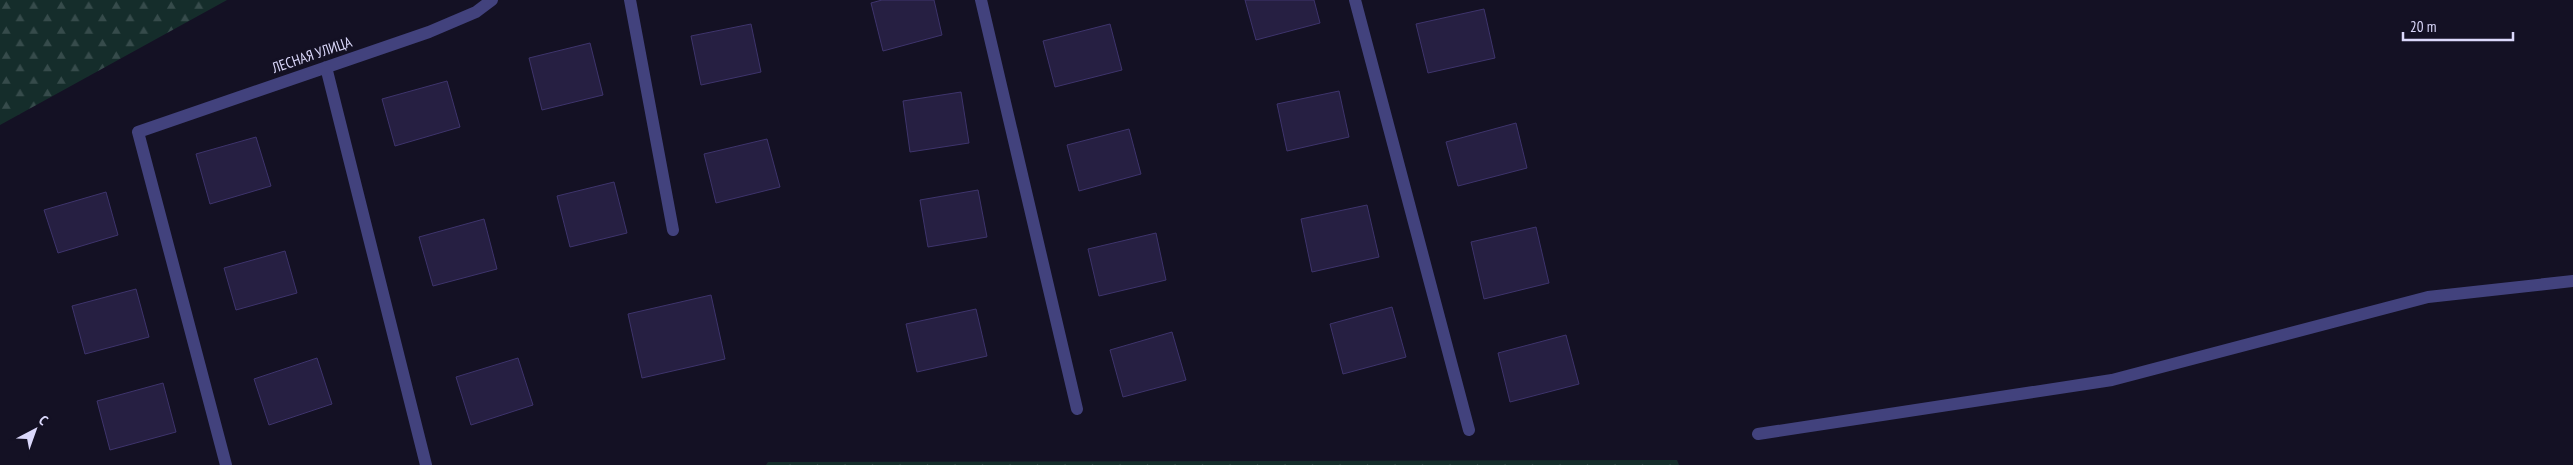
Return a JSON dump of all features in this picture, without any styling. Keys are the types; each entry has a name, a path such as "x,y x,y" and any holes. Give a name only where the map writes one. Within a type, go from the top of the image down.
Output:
{"street":[{"name":"ЛЕСНАЯ УЛИЦА","path":"226,465 138,132 429,32 476,12 492,0"},
{"path":"630,0 673,230"},
{"path":"980,0 1077,409"},
{"path":"1356,0 1469,430"},
{"path":"326,67 426,465"},
{"path":"1758,434 2112,380 2428,297 2573,281"}],"green space":[{"path":"0,0 227,0 0,125"},
{"path":"1677,460 1679,465 766,465 768,462"}],"building":[{"path":"882,0 934,0 942,35 883,51 871,3"},
{"path":"1245,0 1314,0 1320,23 1256,40"},
{"path":"1484,9 1495,58 1428,73 1416,24"},
{"path":"751,24 761,72 701,85 691,36"},
{"path":"1110,24 1122,70 1055,87 1043,41"},
{"path":"590,43 603,95 542,110 529,58"},
{"path":"447,81 460,127 395,146 382,99"},
{"path":"1339,91 1349,137 1287,151 1277,104"},
{"path":"961,92 969,143 910,152 903,101"},
{"path":"1516,123 1527,168 1458,186 1446,142"},
{"path":"1129,129 1141,174 1079,191 1067,145"},
{"path":"256,137 271,186 210,204 196,154"},
{"path":"767,139 780,187 716,203 704,154"},
{"path":"614,182 627,233 570,247 557,196"},
{"path":"978,190 987,237 928,247 920,200"},
{"path":"106,192 118,235 58,253 44,210"},
{"path":"1367,205 1379,257 1312,272 1301,219"},
{"path":"484,219 497,269 433,286 419,237"},
{"path":"1536,227 1549,283 1484,299 1471,242"},
{"path":"1156,233 1166,280 1099,296 1088,249"},
{"path":"285,251 297,293 236,310 224,268"},
{"path":"136,289 149,337 85,354 72,306"},
{"path":"711,295 725,359 642,378 628,314"},
{"path":"1392,307 1406,357 1343,374 1330,324"},
{"path":"976,309 987,356 917,372 906,324"},
{"path":"1172,332 1186,380 1123,397 1110,350"},
{"path":"1566,335 1579,384 1510,402 1498,353"},
{"path":"317,358 332,404 269,425 254,379"},
{"path":"518,358 533,405 471,425 456,377"},
{"path":"163,383 176,432 110,450 97,401"}]}
